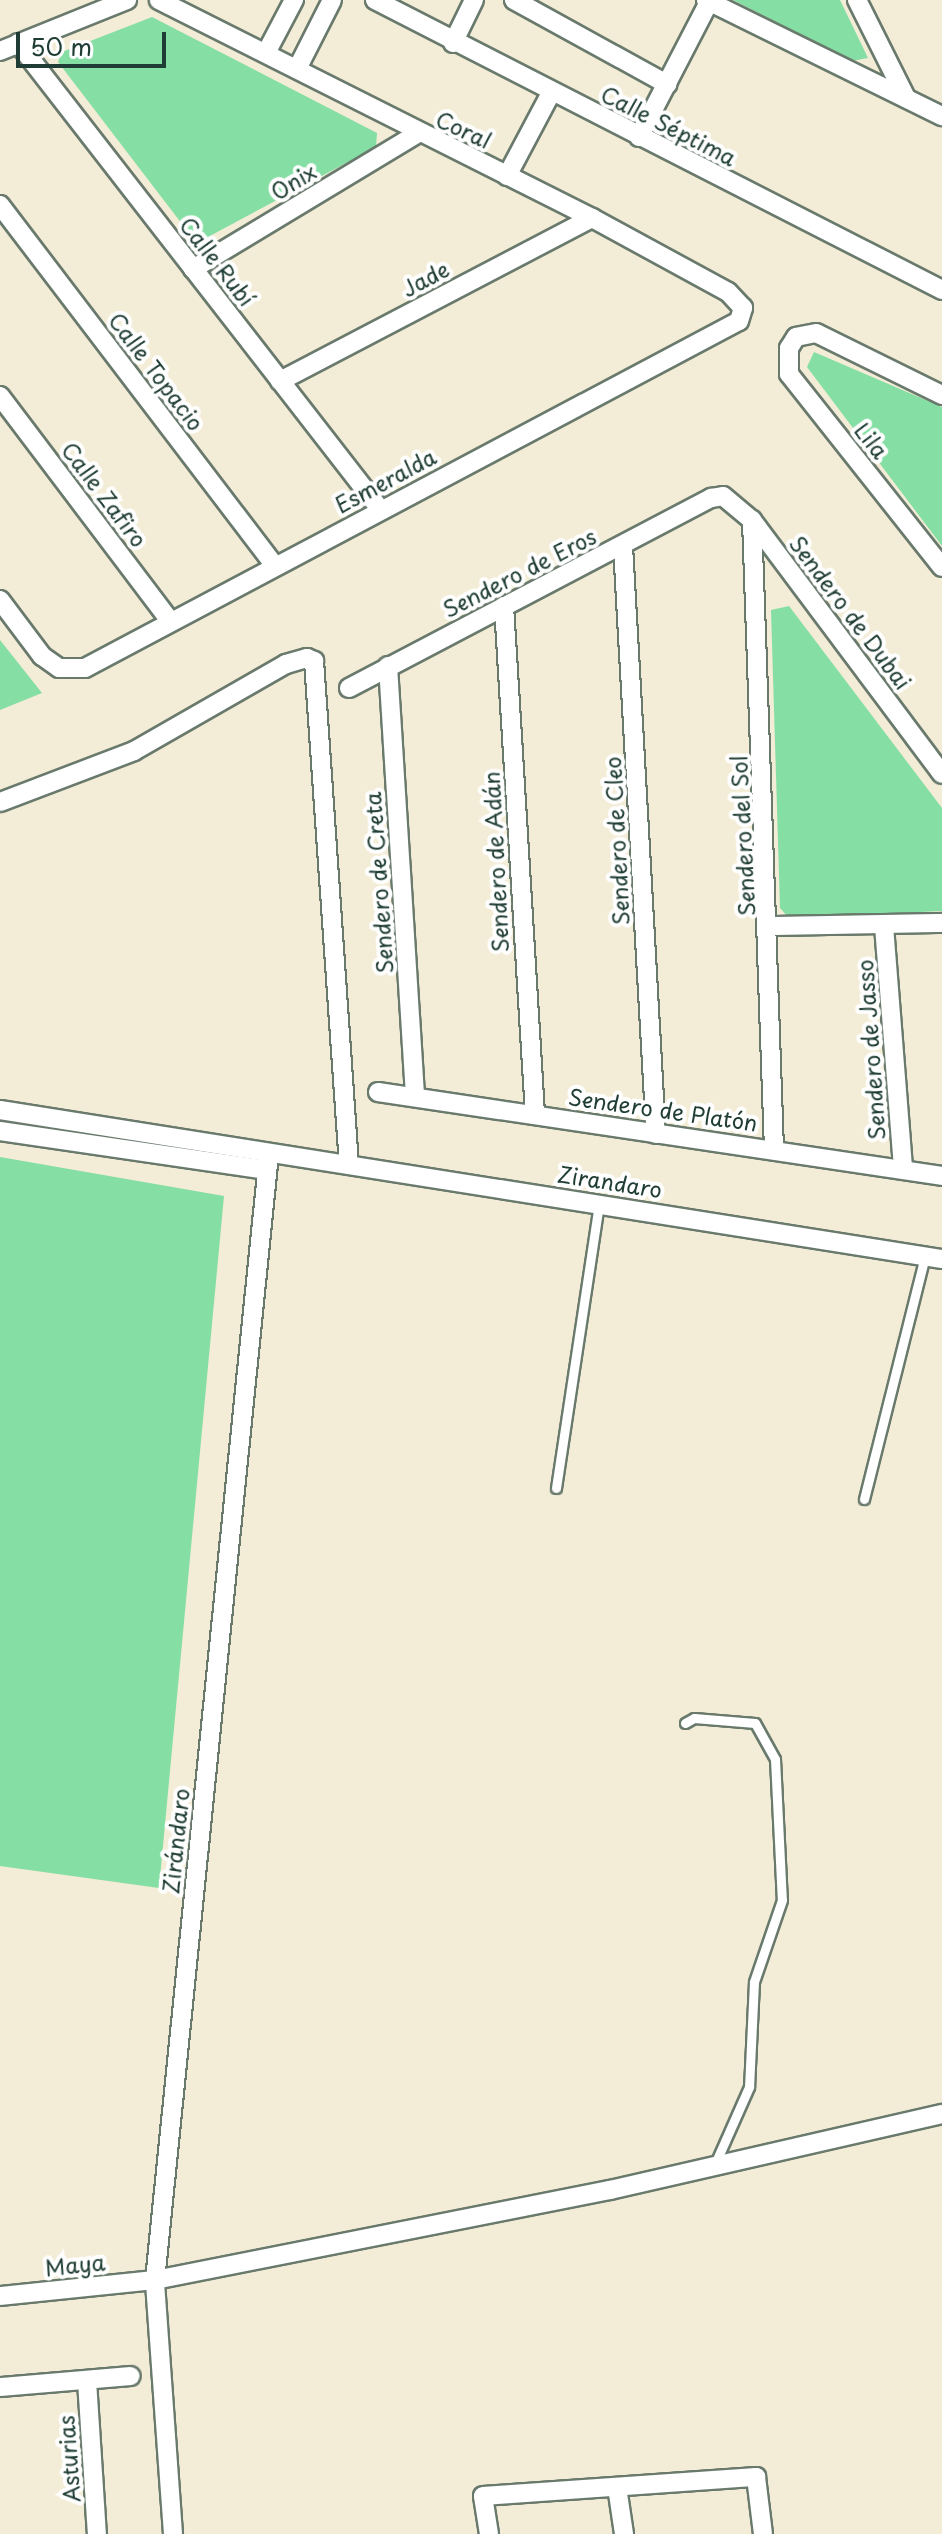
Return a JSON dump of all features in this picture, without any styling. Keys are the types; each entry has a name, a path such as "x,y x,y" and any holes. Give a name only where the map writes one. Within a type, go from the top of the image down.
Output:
{"street":[{"path":"0,51 127,0"},
{"name":"Coral","path":"159,0 417,134 592,218 728,292 743,308"},
{"path":"266,53 294,0"},
{"path":"297,69 332,0"},
{"name":"Calle Séptima","path":"375,0 453,43 942,290"},
{"path":"453,43 474,0"},
{"path":"514,0 667,84"},
{"path":"857,0 906,98"},
{"path":"639,137 707,1 942,116"},
{"name":"Calle Rubí","path":"18,43 380,509"},
{"path":"507,176 551,93"},
{"name":"Onix","path":"193,269 417,134"},
{"name":"Calle Topacio","path":"0,205 275,566"},
{"name":"Jade","path":"280,381 592,218"},
{"name":"Esmeralda","path":"0,600 42,656 59,668 85,668 739,321 743,308"},
{"name":"Lila","path":"942,395 816,333 796,337 789,348 789,374 942,567"},
{"name":"Calle Zafiro","path":"0,396 171,622"},
{"name":"Sendero de Dubai","path":"711,498 733,500 752,520 942,774"},
{"name":"Sendero de Eros","path":"349,688 711,498"},
{"name":"Sendero del Sol","path":"752,520 770,926 774,1149"},
{"name":"Sendero de Cleo","path":"623,546 656,1134"},
{"name":"Sendero de Adán","path":"504,606 535,1115"},
{"path":"0,802 134,751 286,664 307,658 314,661 349,1165"},
{"name":"Sendero de Creta","path":"388,666 415,1096"},
{"path":"770,926 942,923"},
{"name":"Sendero de Jasso","path":"884,926 903,1169"},
{"name":"Sendero de Platón","path":"378,1092 942,1176"},
{"path":"0,1110 268,1162"},
{"path":"0,1131 268,1162"},
{"name":"Zirandaro","path":"268,1162 349,1165 933,1257"},
{"name":"Zirándaro","path":"173,2534 155,2280 268,1162"},
{"name":"Maya","path":"0,2296 155,2280 714,2166 942,2114"},
{"path":"0,2387 131,2376"},
{"name":"Asturias","path":"87,2381 97,2534"},
{"path":"489,2534 483,2496 756,2477 763,2534"},
{"path":"617,2487 624,2534"}],"lane":[{"path":"556,1488 599,1204"},
{"path":"864,1499 933,1257"},
{"path":"685,1723 694,1718 755,1723 770,1744 776,1773 782,1900 757,1963 749,2087 714,2166"}],"green space":[{"path":"733,0 840,0 868,58 852,61"},
{"path":"152,17 377,133 376,147 206,238 192,237 58,62 62,52"},
{"path":"814,352 942,407 942,546 807,367"},
{"path":"789,606 942,808 942,911 789,918 780,908 771,610"},
{"path":"0,640 42,693 0,710"},
{"path":"0,1157 224,1196 159,1888 0,1866"}]}
